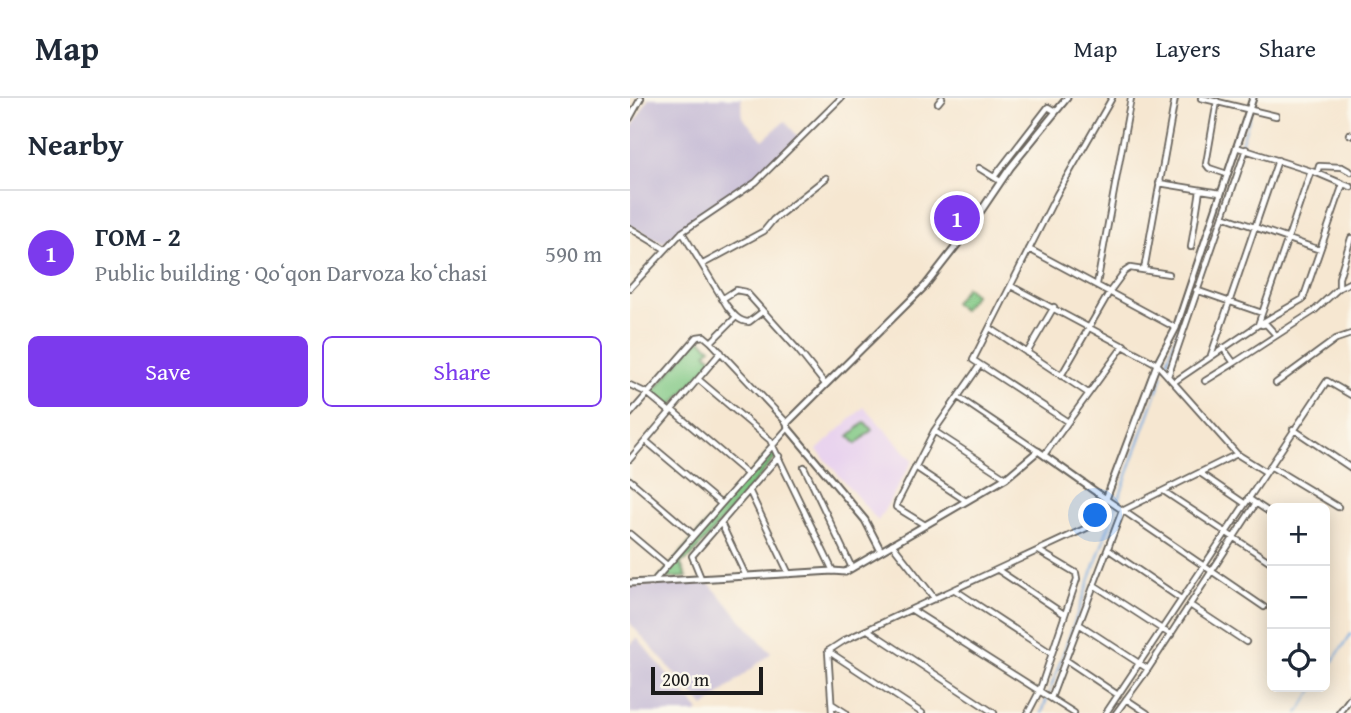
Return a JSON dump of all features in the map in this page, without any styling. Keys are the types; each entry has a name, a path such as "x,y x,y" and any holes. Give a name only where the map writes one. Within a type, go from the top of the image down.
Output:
{"street":[{"path":"630,118 641,98"},
{"path":"630,288 682,232 756,182 841,98"},
{"path":"938,103 942,98"},
{"path":"653,582 787,425 931,279 967,232 1000,181 1067,98"},
{"path":"1068,422 980,365 973,360 973,356 990,328 1057,194 1112,98"},
{"path":"1097,284 1131,98"},
{"path":"1144,270 1175,98"},
{"path":"1201,98 1276,116"},
{"path":"828,651 845,640 1093,525 1106,499 1157,364 1176,328 1236,147 1253,109 1253,98"},
{"path":"1217,101 1206,164 1209,168 1227,174"},
{"path":"994,177 1048,107 1055,111"},
{"path":"1236,147 1351,187"},
{"path":"1168,376 1246,149"},
{"path":"1211,356 1278,160"},
{"path":"1258,325 1287,238 1314,172 1319,166 1342,167 1351,172"},
{"path":"979,168 1000,181"},
{"path":"703,264 764,231 773,220 826,178"},
{"path":"1159,183 1220,193"},
{"path":"1174,382 1258,325 1303,299 1343,184"},
{"path":"1191,247 1200,190"},
{"path":"1223,216 1320,250"},
{"path":"630,228 665,249"},
{"path":"682,232 722,299 736,317 742,322 749,322 762,312"},
{"path":"1339,288 1339,278 1351,238"},
{"path":"1029,249 1176,328"},
{"path":"1061,376 1110,291 1127,269 1169,274"},
{"path":"1205,381 1314,311 1339,288 1351,282"},
{"path":"1011,286 1157,364 1237,454 1266,472"},
{"path":"722,299 741,289 798,350 825,384"},
{"path":"1196,290 1262,313"},
{"path":"1027,353 1054,307"},
{"path":"711,342 736,317"},
{"path":"1258,325 1266,324 1276,335"},
{"path":"990,328 1088,393"},
{"path":"1276,383 1336,339 1351,334"},
{"path":"630,414 697,337 704,336 787,425 865,520 881,551"},
{"path":"630,583 833,570 843,572 852,568 1006,478 1041,453 1068,422 1124,345"},
{"path":"1223,348 1234,363"},
{"path":"630,459 721,352"},
{"path":"925,526 896,507 934,432 980,365"},
{"path":"698,379 772,443 833,570"},
{"path":"1106,713 1327,381 1351,395"},
{"path":"630,385 647,393 671,411 747,473"},
{"path":"958,397 1264,607"},
{"path":"1293,429 1351,468"},
{"path":"934,432 1006,478"},
{"path":"646,441 720,504"},
{"path":"1051,698 1122,511 1237,454"},
{"path":"701,578 692,556 779,456"},
{"path":"1270,466 1338,507"},
{"path":"804,467 852,568"},
{"path":"915,467 966,501"},
{"path":"1200,473 1267,511"},
{"path":"630,480 693,534"},
{"path":"750,490 790,574"},
{"path":"1164,492 1267,560"},
{"path":"1116,713 1171,635 1232,536 1256,503"},
{"path":"721,523 746,576"},
{"path":"630,534 667,565"},
{"path":"892,544 935,599"},
{"path":"1109,550 1181,599"},
{"path":"1029,713 1039,692 1077,579 1076,573 1038,551"},
{"path":"997,570 1064,614"},
{"path":"1094,585 1171,635"},
{"path":"954,590 1051,653"},
{"path":"1190,605 1246,642"},
{"path":"911,610 1074,713"},
{"path":"1079,624 1148,669"},
{"path":"867,630 994,713"},
{"path":"828,651 832,713"},
{"path":"828,651 922,713"},
{"path":"1066,660 1118,695"},
{"path":"1339,713 1349,706 1351,697"},
{"path":"1126,699 1147,713"},
{"path":"831,704 846,713"}],"shaded area":[{"path":"649,98 741,98 742,117 763,140 785,121 799,138 747,185 663,243 630,225 630,131"},
{"path":"864,407 913,460 878,521 817,450"},
{"path":"708,582 771,653 704,707 630,623 630,586"},
{"path":"637,638 699,711 630,713 630,645"}],"green space":[{"path":"966,287 975,294 963,310 954,303"},
{"path":"699,338 711,348 706,353 713,359 670,408 652,393"},
{"path":"865,422 872,430 856,444 849,436"},
{"path":"772,448 777,456 691,557 680,563 687,577 658,579"}],"waterway":[{"path":"1241,144 1256,98"},
{"path":"1165,368 1178,330"},
{"path":"1049,693 1163,375"},
{"path":"1330,666 1351,634"},
{"path":"1298,713 1312,692"},
{"path":"1042,713 1047,698"}],"place":[{"name":"ГОМ - 2","path":"957,218"}]}
